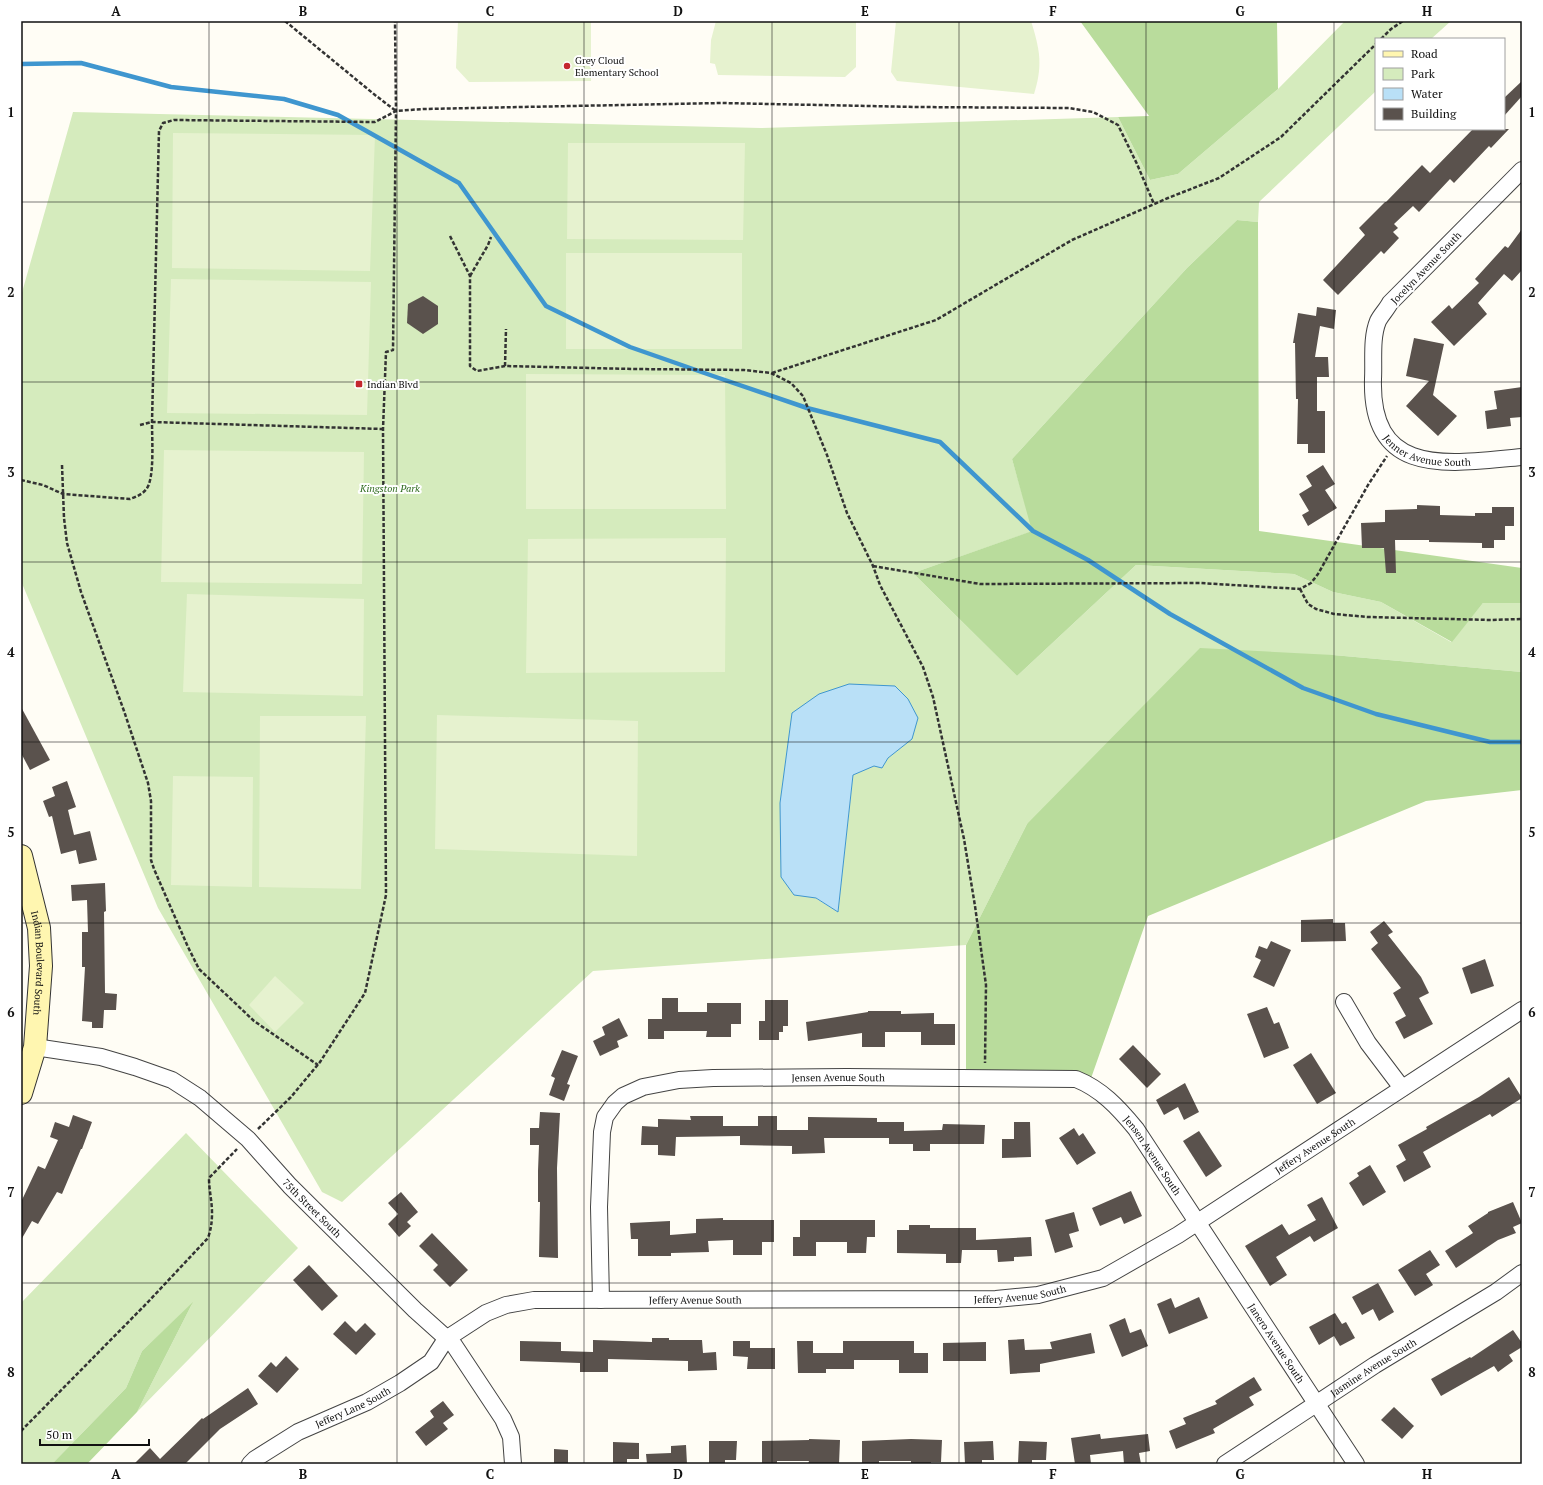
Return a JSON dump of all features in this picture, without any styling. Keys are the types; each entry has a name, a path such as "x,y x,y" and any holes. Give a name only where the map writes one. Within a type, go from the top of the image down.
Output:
{"street":[{"name":"Jocelyn Avenue South","path":"1373,387 1374,334 1378,321 1390,304 1522,170"},
{"name":"Jenner Avenue South","path":"1373,387 1376,415 1384,434 1402,452 1429,461 1471,461 1522,456"},
{"name":"Indian Boulevard South","path":"21,856 39,928 41,966 35,1047 21,1093"},
{"path":"1344,1002 1368,1043 1402,1088"},
{"name":"Jeffery Avenue South","path":"446,1339 486,1313 506,1305 534,1300 996,1298 1038,1295 1103,1278 1178,1236 1522,1010"},
{"name":"75th Street South","path":"35,1047 101,1057 172,1080 200,1098 248,1139 296,1192 415,1310 454,1345 502,1420 510,1437 513,1464"},
{"name":"Jensen Avenue South","path":"601,1300 599,1207 602,1132 605,1117 615,1103 623,1096 643,1087 679,1080 713,1078 847,1077 1076,1079 1089,1084 1117,1106 1136,1128 1198,1222"},
{"name":"Janero Avenue South","path":"1198,1222 1356,1464"},
{"name":"Jasmine Avenue South","path":"1225,1464 1374,1365 1496,1292 1522,1274"},
{"name":"Jeffery Lane South","path":"250,1464 255,1459 298,1432 368,1402 400,1383 431,1362 446,1339"}],"path":[{"path":"285,21 374,95 396,111"},
{"path":"21,1431 148,1302 208,1238 212,1225 209,1178 230,1154 292,1097 318,1065 365,993 386,895 383,429 386,352 393,350 396,111 395,21"},
{"path":"1382,38 1391,29 1403,21"},
{"path":"771,373 936,320 1072,240 1154,204 1219,178 1281,137 1375,45"},
{"path":"21,480 43,485 64,494 130,499 140,495 149,485 151,467 159,131 162,123 174,120 375,122 396,111 721,102 917,107 1069,108 1093,112 1118,125 1154,204"},
{"path":"450,236 470,276 470,366 477,371 505,366 744,370 771,373 791,383 803,396 821,440 847,513 873,566 880,585 923,667 933,697 964,839 986,985 985,1078"},
{"path":"470,276 491,237"},
{"path":"505,366 506,329"},
{"path":"140,425 152,422 383,429"},
{"path":"873,566 980,584 1200,583 1300,589 1311,583 1318,574 1368,485 1394,445"},
{"path":"62,465 67,543 79,586 148,783 151,801 151,860 188,947 199,969 254,1021 318,1065"},
{"path":"1300,589 1308,604 1316,609 1334,614 1368,617 1491,620 1522,619"}],"green space":[{"path":"458,21 591,21 591,81 469,82 456,68"},
{"path":"716,21 856,21 856,67 845,77 718,75 715,64 710,63 711,40"},
{"path":"896,21 1031,21 1037,41 1039,58 1039,74 1034,94 897,81 891,72"},
{"path":"1080,21 1277,21 1278,89 1178,174 1150,180 1118,117 1149,116"},
{"name":"Kingston Park","path":"1345,21 1451,21 1432,38 1375,38 1375,92 1259,202 1258,222 1237,220 1187,268 1012,459 1033,531 913,573 1017,676 1136,565 1294,574 1333,592 1381,602 1451,642 1483,603 1522,603 1522,672 1333,655 1027,824 966,945 593,971 342,1202 322,1192 158,908 21,581 21,296 73,112 761,128 1118,117 1150,180 1178,174 1278,89","holes":["792,714 912,739 888,758 882,768 875,765 853,775 838,912 781,877 780,803"]},
{"path":"173,133 375,135 370,271 172,268"},
{"path":"568,143 745,143 743,240 567,239"},
{"path":"1237,220 1258,222 1259,531 1522,568 1522,603 1483,603 1452,642 1381,602 1333,592 1294,574 1136,565 1017,676 913,573 1032,531 1012,459 1187,268"},
{"path":"566,253 742,253 742,349 566,349"},
{"path":"171,279 371,282 367,415 167,413"},
{"path":"526,374 725,375 726,509 526,509"},
{"path":"164,450 364,452 362,584 161,582"},
{"path":"726,538 725,672 526,673 528,539"},
{"path":"187,594 364,599 363,696 183,692"},
{"path":"1200,648 1333,655 1522,672 1522,790 1426,801 1148,916 1089,1084 966,1078 966,945 1027,824"},
{"path":"437,715 638,721 637,856 435,849"},
{"path":"260,716 366,716 361,889 259,887"},
{"path":"173,776 253,777 252,887 171,885"},
{"path":"275,976 304,1003 275,1032 249,1005"},
{"path":"186,1133 298,1248 137,1412 192,1304 142,1351 126,1388 52,1464 21,1464 21,1303"},
{"path":"193,1302 137,1412 87,1464 52,1464 126,1388 142,1351"}],"water":[{"path":"849,684 895,686 908,699 918,718 912,739 888,758 882,768 874,766 853,775 838,912 816,898 794,895 781,877 780,803 792,713 819,694"}],"building":[{"path":"1522,81 1522,96 1505,115 1505,97"},
{"path":"1509,129 1491,148 1489,146 1454,183 1450,179 1419,212 1413,206 1394,224 1398,228 1393,232 1399,238 1384,254 1381,251 1338,295 1323,280 1365,235 1359,228 1422,165 1430,173 1472,130"},
{"path":"1522,229 1522,270 1512,281 1504,274 1478,303 1487,314 1454,346 1431,322 1449,305 1452,309 1479,283 1475,279 1505,246 1508,248"},
{"path":"423,296 438,306 438,324 423,334 407,323 408,304"},
{"path":"1317,307 1336,310 1334,329 1320,326 1315,357 1328,357 1329,377 1317,377 1317,411 1325,411 1325,453 1308,453 1308,444 1297,444 1298,399 1296,399 1295,343 1293,343 1298,313 1316,316"},
{"path":"1414,338 1444,344 1433,395 1457,416 1438,436 1406,406 1429,381 1406,376"},
{"path":"1522,387 1522,417 1510,418 1511,426 1487,429 1485,411 1497,409 1494,391"},
{"path":"1323,465 1335,484 1325,490 1337,508 1308,526 1302,515 1309,511 1299,494 1312,486 1306,476"},
{"path":"1417,505 1440,506 1440,515 1475,516 1475,513 1492,513 1492,507 1514,507 1514,526 1505,526 1505,540 1494,540 1494,548 1482,548 1482,543 1395,540 1396,573 1386,573 1384,548 1362,548 1361,523 1385,522 1385,510 1417,509"},
{"path":"21,707 50,760 30,770 21,753"},
{"path":"67,781 76,807 68,810 74,835 90,831 97,860 79,864 76,850 61,854 52,816 49,817 43,801 55,796 52,787"},
{"path":"105,883 105,993 117,994 116,1010 104,1010 103,1028 92,1028 92,1022 82,1021 85,967 82,967 82,932 88,932 87,900 72,901 71,885"},
{"path":"1333,919 1333,923 1345,923 1346,941 1301,942 1301,920"},
{"path":"1384,921 1393,932 1388,935 1421,977 1429,993 1419,998 1433,1024 1404,1039 1395,1022 1406,1016 1393,993 1401,988 1371,949 1378,943 1370,932"},
{"path":"1271,941 1291,950 1274,987 1253,977 1261,960 1255,957 1259,946 1267,949"},
{"path":"1485,959 1494,986 1471,994 1462,968"},
{"path":"662,998 678,998 678,1012 707,1012 707,1003 741,1003 741,1024 731,1024 731,1037 706,1037 707,1031 664,1031 664,1039 648,1039 648,1019 662,1019"},
{"path":"765,1000 788,1000 788,1026 783,1026 783,1032 779,1032 779,1040 759,1040 759,1021 765,1021"},
{"path":"1267,1007 1274,1024 1279,1022 1289,1048 1264,1058 1247,1014"},
{"path":"868,1011 901,1011 901,1014 934,1013 934,1024 955,1024 955,1045 921,1045 921,1032 885,1032 885,1047 862,1047 862,1033 808,1041 806,1022"},
{"path":"619,1018 628,1036 617,1041 619,1047 600,1056 593,1041 605,1035 602,1027"},
{"path":"1133,1045 1161,1074 1147,1088 1119,1059"},
{"path":"562,1050 578,1056 567,1084 570,1085 564,1101 549,1095 555,1078 551,1076"},
{"path":"1311,1053 1336,1093 1317,1104 1293,1065"},
{"path":"1509,1077 1522,1098 1492,1117 1490,1114 1423,1152 1431,1167 1404,1182 1396,1166 1406,1160 1398,1145 1427,1129 1426,1127 1479,1097"},
{"path":"1185,1083 1199,1112 1184,1120 1178,1107 1164,1115 1156,1100"},
{"path":"540,1112 560,1113 557,1168 558,1258 539,1257 539,1145 530,1145 530,1128 539,1128"},
{"path":"73,1115 92,1122 82,1149 62,1194 57,1192 38,1224 32,1221 21,1240 21,1202 38,1166 45,1169 58,1140 50,1137 55,1122 69,1127"},
{"path":"690,1116 723,1116 723,1126 758,1126 758,1116 777,1116 777,1130 808,1130 808,1117 877,1118 877,1122 904,1122 904,1131 942,1130 943,1124 985,1125 984,1144 930,1144 930,1151 913,1151 913,1144 889,1144 889,1138 824,1138 825,1153 792,1154 792,1146 740,1145 740,1136 676,1137 675,1156 658,1155 658,1145 641,1145 642,1126 658,1127 658,1119 691,1120"},
{"path":"1014,1122 1030,1122 1031,1157 1002,1158 1002,1139 1014,1139"},
{"path":"1074,1128 1079,1136 1083,1133 1096,1153 1077,1165 1059,1138"},
{"path":"1199,1131 1222,1166 1206,1177 1183,1141"},
{"path":"1370,1165 1386,1192 1363,1206 1349,1183 1359,1176 1357,1173"},
{"path":"1131,1191 1142,1216 1124,1224 1121,1217 1100,1226 1092,1208"},
{"path":"401,1192 418,1212 407,1222 411,1226 399,1237 388,1224 398,1214 388,1203"},
{"path":"1322,1197 1338,1228 1314,1242 1310,1236 1276,1257 1287,1275 1270,1286 1245,1246 1282,1224 1289,1235 1316,1220 1307,1205"},
{"path":"1513,1202 1522,1223 1513,1227 1516,1233 1498,1240 1456,1268 1445,1251 1473,1233 1468,1226 1488,1212"},
{"path":"1074,1212 1079,1231 1069,1234 1073,1247 1055,1253 1045,1220"},
{"path":"723,1218 723,1220 774,1220 774,1242 762,1242 762,1255 733,1255 733,1240 708,1241 709,1252 671,1253 671,1256 638,1256 638,1239 631,1239 630,1223 670,1221 670,1235 696,1233 696,1219"},
{"path":"800,1220 875,1220 875,1237 867,1237 866,1253 847,1253 847,1242 816,1242 816,1256 793,1256 793,1237 800,1237"},
{"path":"909,1225 930,1225 930,1228 976,1228 976,1240 1031,1237 1032,1256 1014,1257 1014,1261 998,1262 997,1250 962,1250 961,1263 946,1263 946,1254 897,1253 897,1230 909,1230"},
{"path":"432,1233 468,1270 450,1287 433,1270 438,1265 419,1246"},
{"path":"1430,1250 1440,1265 1426,1274 1433,1285 1415,1296 1398,1270"},
{"path":"309,1265 338,1296 322,1311 293,1280"},
{"path":"1378,1283 1394,1312 1379,1321 1373,1309 1362,1315 1352,1297"},
{"path":"1199,1297 1208,1318 1169,1334 1157,1304 1171,1298 1175,1308"},
{"path":"1335,1313 1342,1324 1346,1322 1355,1338 1340,1346 1334,1336 1319,1345 1309,1327"},
{"path":"1125,1318 1130,1333 1141,1329 1148,1346 1122,1357 1109,1325"},
{"path":"345,1321 356,1332 365,1323 376,1334 356,1355 333,1334"},
{"path":"1513,1330 1522,1343 1522,1347 1509,1355 1513,1361 1498,1372 1494,1366 1441,1396 1431,1379 1470,1357 1471,1358"},
{"path":"1091,1333 1095,1353 1040,1364 1040,1372 1010,1374 1008,1340 1024,1339 1025,1350 1052,1349 1050,1342"},
{"path":"652,1338 669,1338 669,1340 702,1340 703,1353 716,1352 717,1370 688,1371 688,1361 608,1359 608,1372 580,1372 580,1363 520,1361 520,1341 561,1342 561,1351 593,1352 593,1340 652,1342"},
{"path":"733,1341 750,1341 750,1348 775,1348 775,1369 747,1369 748,1357 733,1356"},
{"path":"797,1341 813,1341 813,1353 843,1353 843,1341 914,1341 914,1353 928,1353 928,1373 899,1373 899,1360 854,1360 854,1369 826,1369 826,1373 798,1373"},
{"path":"986,1342 986,1361 943,1361 943,1343"},
{"path":"286,1356 299,1369 277,1393 258,1376 271,1362 276,1367"},
{"path":"1254,1377 1262,1390 1249,1397 1254,1405 1213,1429 1215,1433 1176,1449 1169,1431 1186,1424 1183,1418 1217,1404 1215,1401"},
{"path":"248,1388 258,1404 220,1429 185,1464 134,1464 150,1448 160,1459 202,1418 203,1419"},
{"path":"443,1401 454,1415 443,1423 448,1429 426,1446 415,1432 434,1417 430,1411"},
{"path":"1394,1407 1414,1426 1402,1439 1381,1420"},
{"path":"1100,1434 1101,1439 1148,1434 1150,1451 1139,1453 1141,1464 1124,1464 1123,1451 1090,1455 1091,1464 1075,1464 1071,1438"},
{"path":"809,1439 840,1440 839,1464 808,1464 809,1461 777,1461 777,1464 762,1464 762,1441"},
{"path":"911,1439 942,1440 941,1462 931,1462 931,1464 911,1464 911,1461 879,1461 879,1464 862,1464 862,1441"},
{"path":"709,1441 737,1441 736,1460 725,1460 725,1464 709,1464"},
{"path":"993,1441 994,1460 982,1460 982,1464 965,1464 964,1442"},
{"path":"1019,1441 1047,1442 1046,1460 1032,1460 1032,1464 1018,1464"},
{"path":"613,1442 639,1443 639,1459 627,1459 627,1464 613,1464"},
{"path":"686,1445 687,1464 647,1464 646,1454 671,1453 671,1446"},
{"path":"554,1449 568,1450 568,1464 554,1464"}],"waterway":[{"path":"21,64 81,63 171,87 284,99 338,115 459,183 546,306 630,347 713,376 807,408 940,442 1033,531 1088,560 1170,614 1303,688 1376,714 1490,742 1522,742"}],"place":[{"name":"Grey Cloud Elementary School","path":"567,66"},
{"name":"Indian Blvd","path":"359,384"}]}
